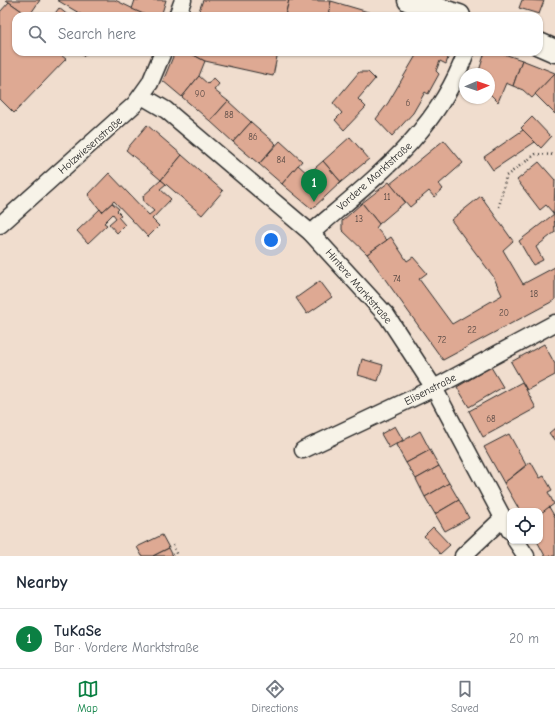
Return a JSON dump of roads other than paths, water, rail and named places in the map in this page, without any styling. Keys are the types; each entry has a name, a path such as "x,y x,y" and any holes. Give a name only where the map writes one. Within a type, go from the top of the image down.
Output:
{"main road":[{"path":"409,0 446,12"},
{"path":"543,46 555,51"}],"street":[{"path":"178,12 183,0"},
{"name":"Holzwiesenstraße","path":"0,225 125,114 142,96 150,83 161,56"},
{"name":"Vordere Marktstraße","path":"311,233 399,156 414,140 446,97 464,56"},
{"name":"Hintere Marktstraße","path":"142,96 166,110 311,233 387,316 434,388 506,525"},
{"name":"Elisenstraße","path":"303,450 434,388 555,323"},
{"path":"462,556 506,525"},
{"path":"518,544 526,556"}],"place":[{"name":"TuKaSe","path":"314,202"}]}
